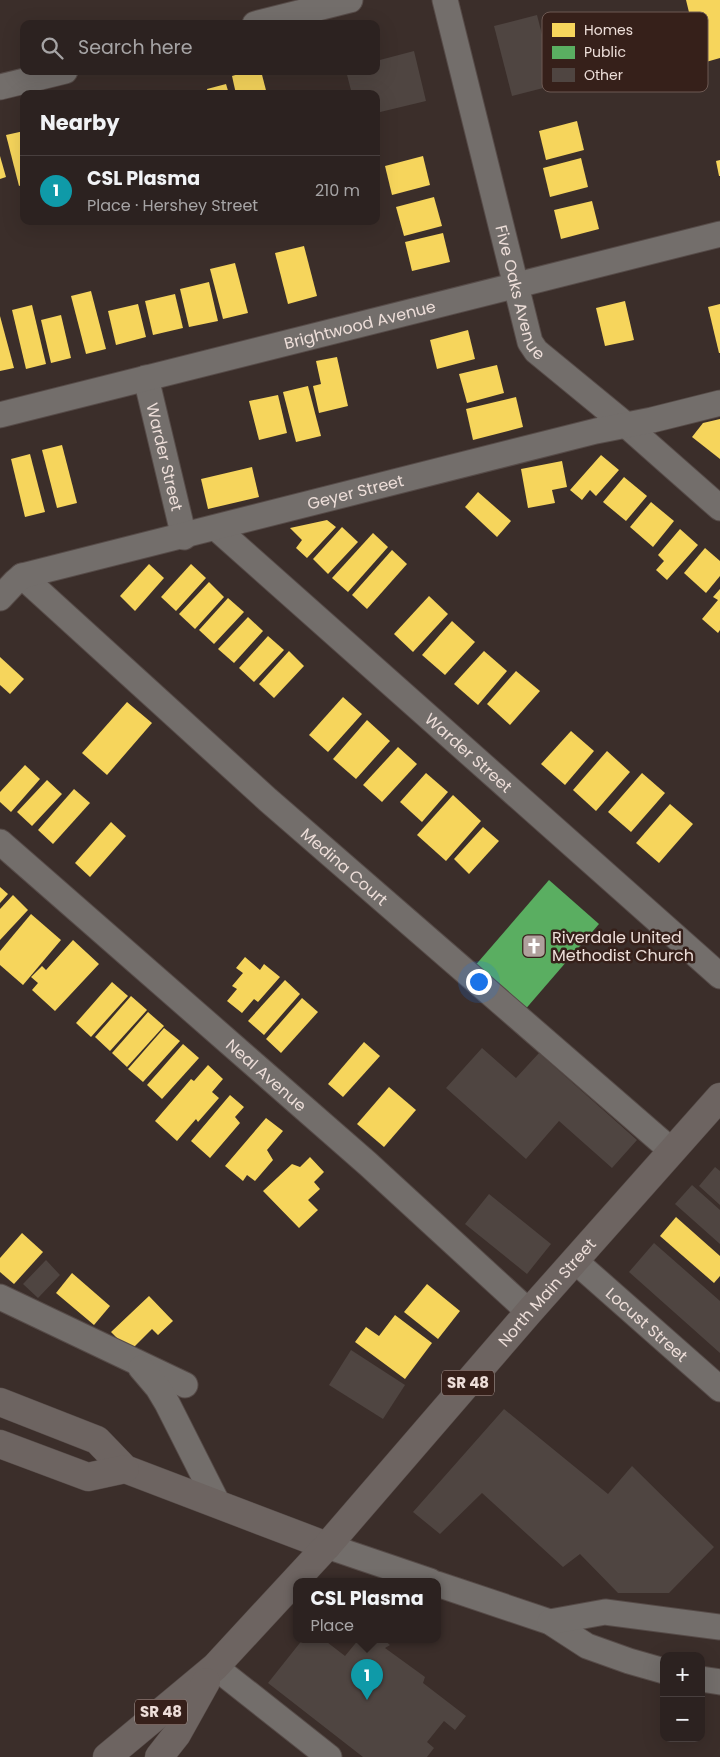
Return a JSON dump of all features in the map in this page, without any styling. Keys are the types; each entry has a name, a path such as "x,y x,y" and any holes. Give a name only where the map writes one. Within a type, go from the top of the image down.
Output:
{"main road":[{"name":"North Main Street","path":"297,1578 529,1312 720,1097"},
{"path":"0,1402 97,1440 126,1469 327,1546"},
{"path":"0,1444 88,1477 126,1469"},
{"name":"North Main Street","path":"107,1757 215,1667 293,1583"},
{"name":"North Main Street","path":"159,1757 177,1734 215,1667"}],"street":[{"path":"271,20 350,0"},
{"name":"Five Oaks Avenue","path":"444,0 530,342 536,351 626,425 720,508"},
{"path":"0,87 48,75"},
{"name":"Brightwood Avenue","path":"0,415 720,234"},
{"name":"Warder Street","path":"146,378 184,537"},
{"name":"Geyer Street","path":"22,576 184,537 596,431 720,403"},
{"name":"Warder Street","path":"216,528 720,976"},
{"path":"0,598 22,576"},
{"name":"Medina Court","path":"22,576 268,800 672,1151"},
{"name":"Neal Avenue","path":"0,842 368,1164 529,1312"},
{"name":"Locust Street","path":"575,1261 720,1390"},
{"path":"0,1298 185,1385"},
{"path":"135,1362 154,1382 218,1504"},
{"path":"327,1546 421,1578"},
{"path":"441,1585 550,1622 587,1646 660,1670"},
{"path":"550,1622 605,1612 720,1627"},
{"path":"215,1667 330,1757"},
{"path":"705,1679 720,1682"}],"building: Homes":[{"path":"686,0 720,0 720,58 708,61 708,12 689,12"},
{"path":"262,75 266,90 235,90 232,76"},
{"path":"226,84 228,90 207,90"},
{"path":"577,121 584,150 546,160 539,131"},
{"path":"20,132 19,186 6,135"},
{"path":"0,156 6,177 0,179"},
{"path":"423,156 430,185 392,195 385,166"},
{"path":"581,158 588,187 550,197 543,168"},
{"path":"720,160 720,176 719,176 716,161"},
{"path":"434,197 442,226 404,236 396,207"},
{"path":"592,201 599,229 561,239 554,210"},
{"path":"443,233 450,262 412,271 405,242"},
{"path":"304,246 317,296 288,304 275,253"},
{"path":"235,263 248,313 223,319 210,269"},
{"path":"209,282 218,321 189,327 180,289"},
{"path":"91,291 106,349 86,354 71,296"},
{"path":"175,294 183,328 153,335 145,301"},
{"path":"625,301 634,340 605,346 596,308"},
{"path":"138,304 146,337 116,345 108,311"},
{"path":"720,304 720,353 719,353 708,307"},
{"path":"32,305 46,364 26,369 12,310"},
{"path":"61,315 71,358 51,363 41,320"},
{"path":"0,316 14,368 0,371"},
{"path":"468,330 475,359 437,369 430,340"},
{"path":"337,357 348,406 319,413 313,386 321,384 316,361"},
{"path":"497,365 504,393 467,403 459,374"},
{"path":"308,386 321,436 296,442 283,392"},
{"path":"278,395 287,433 259,440 249,401"},
{"path":"516,397 523,427 473,440 466,409"},
{"path":"720,419 720,459 692,437 703,423"},
{"path":"62,445 77,503 57,508 42,450"},
{"path":"30,454 45,512 25,517 11,459"},
{"path":"601,455 619,470 596,496 590,490 582,500 570,490"},
{"path":"562,461 567,487 552,490 555,503 528,508 521,469"},
{"path":"252,467 259,497 208,509 201,479"},
{"path":"624,477 647,496 626,521 603,502"},
{"path":"478,492 511,521 497,537 465,507"},
{"path":"651,502 674,521 653,547 630,527"},
{"path":"327,520 336,527 307,558 296,548 302,540 290,528"},
{"path":"342,527 358,542 328,574 313,559"},
{"path":"680,529 698,545 667,580 656,570 664,561 658,555"},
{"path":"373,533 388,547 348,592 332,578"},
{"path":"705,548 720,561 720,576 706,593 684,573"},
{"path":"392,550 407,564 367,609 352,595"},
{"path":"149,564 164,578 135,611 120,596"},
{"path":"191,564 206,578 176,611 161,597"},
{"path":"209,582 224,597 195,629 179,614"},
{"path":"720,589 720,630 718,633 702,619 718,600 713,597"},
{"path":"429,596 448,614 413,652 394,634"},
{"path":"228,598 244,612 214,644 199,630"},
{"path":"248,617 263,631 234,663 218,649"},
{"path":"452,621 475,642 445,675 422,655"},
{"path":"268,636 284,650 254,682 239,668"},
{"path":"289,651 304,666 274,698 259,684"},
{"path":"484,651 507,671 478,705 454,684"},
{"path":"0,657 24,679 10,694 0,685"},
{"path":"516,671 540,691 510,725 487,704"},
{"path":"343,697 362,714 328,752 309,735"},
{"path":"127,702 152,723 107,775 82,753"},
{"path":"367,720 390,741 356,779 333,759"},
{"path":"571,731 594,751 565,785 541,764"},
{"path":"398,747 417,764 382,802 363,785"},
{"path":"607,751 630,772 596,811 573,790"},
{"path":"25,765 40,779 11,812 0,802 0,792"},
{"path":"426,773 448,792 422,822 400,802"},
{"path":"642,773 665,793 631,832 608,812"},
{"path":"47,780 62,794 32,826 17,812"},
{"path":"74,789 90,803 53,844 38,830"},
{"path":"453,795 481,821 446,861 417,835"},
{"path":"670,804 693,824 659,863 636,843"},
{"path":"111,822 126,836 90,877 75,863"},
{"path":"483,827 499,841 469,874 454,859"},
{"path":"0,887 8,894 0,903"},
{"path":"13,895 28,910 0,940 0,909"},
{"path":"31,914 61,940 23,985 0,965 0,951"},
{"path":"73,940 99,964 55,1011 32,990 38,983 31,977 42,966 46,970"},
{"path":"245,957 260,970 264,964 280,977 258,1002 254,999 242,1013 227,1001 237,989 232,986 243,973 236,968"},
{"path":"285,980 300,994 264,1035 248,1021"},
{"path":"112,982 128,996 91,1037 76,1023"},
{"path":"131,996 147,1010 110,1051 95,1037"},
{"path":"302,998 318,1012 281,1053 266,1039"},
{"path":"148,1012 164,1026 127,1067 112,1053"},
{"path":"164,1028 180,1041 143,1082 128,1069"},
{"path":"364,1042 380,1056 343,1097 328,1084"},
{"path":"183,1044 199,1058 162,1099 147,1085"},
{"path":"208,1065 223,1079 212,1092 219,1098 198,1122 196,1119 177,1141 155,1121 191,1079 194,1081"},
{"path":"389,1087 416,1110 384,1147 357,1124"},
{"path":"230,1095 244,1107 235,1117 240,1123 210,1158 191,1141"},
{"path":"266,1118 283,1131 267,1150 273,1160 255,1181 247,1175 243,1181 225,1166"},
{"path":"310,1157 324,1172 314,1182 320,1189 308,1200 318,1210 299,1228 263,1191 292,1164 300,1167"},
{"path":"676,1217 720,1256 720,1276 714,1283 660,1236"},
{"path":"22,1233 43,1252 14,1284 0,1272 0,1258"},
{"path":"72,1273 110,1306 94,1325 56,1293"},
{"path":"427,1284 460,1311 438,1339 404,1312"},
{"path":"149,1296 173,1321 158,1335 152,1329 130,1351 111,1332"},
{"path":"395,1315 432,1343 405,1379 355,1342 366,1327 379,1336"}],"building: Public":[{"path":"549,880 599,924 523,1012 473,968"}],"building: Other":[{"path":"537,15 542,34 542,88 512,96 494,26"},
{"path":"414,51 426,101 380,112 380,90 351,90 347,75 380,75 380,60"},
{"path":"482,1048 516,1078 539,1053 637,1140 612,1168 559,1121 526,1159 446,1088"},
{"path":"715,1167 720,1171 720,1205 699,1186"},
{"path":"692,1185 720,1210 720,1244 675,1204"},
{"path":"489,1194 551,1244 527,1274 465,1224"},
{"path":"654,1243 720,1301 720,1353 629,1272"},
{"path":"46,1260 60,1275 38,1298 23,1284"},
{"path":"351,1350 405,1385 383,1419 329,1385"},
{"path":"504,1409 608,1494 632,1466 714,1547 669,1593 618,1593 580,1554 563,1567 482,1493 440,1534 413,1512"},
{"path":"300,1643 328,1643 345,1656 356,1643 388,1643 390,1645 385,1648 425,1677 423,1683 466,1716 455,1730 444,1721 427,1742 434,1748 427,1757 363,1757 268,1683"}],"place":[{"name":"Riverdale United Methodist Church","path":"534,946"},
{"name":"CSL Plasma","path":"367,1700"}]}
